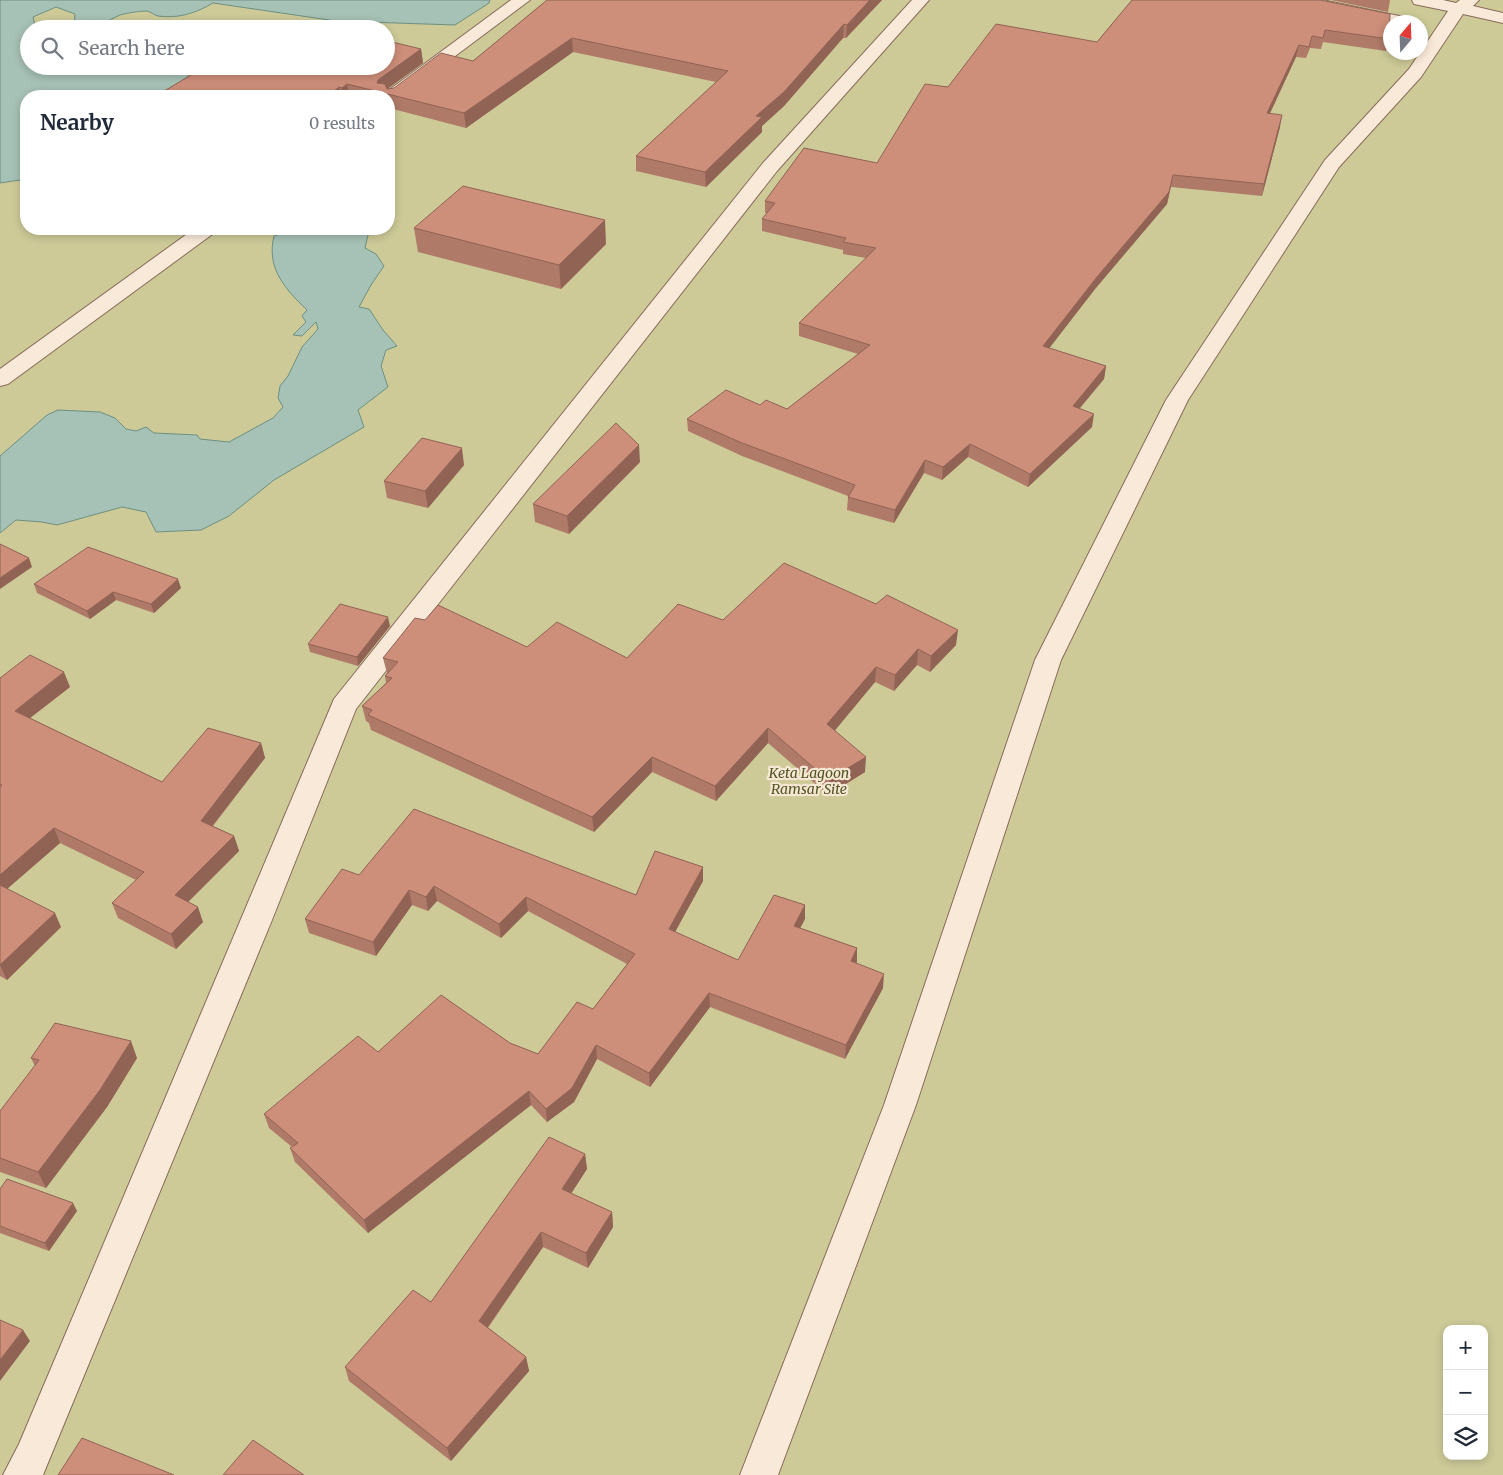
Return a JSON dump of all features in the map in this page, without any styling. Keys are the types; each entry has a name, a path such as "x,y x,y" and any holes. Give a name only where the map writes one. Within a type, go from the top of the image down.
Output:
{"street":[{"path":"395,92 522,0"},
{"path":"22,1475 32,1457 242,956 344,706 770,167 922,0"},
{"path":"1298,0 1383,18"},
{"path":"1420,0 1450,17 1503,18"},
{"path":"759,1475 900,1105 1048,660 1177,400 1332,164 1415,73 1450,17"},
{"path":"0,379 199,235"}],"green space":[{"name":"Keta Lagoon Ramsar Site","path":"0,0 1503,0 1503,1475 0,1475"}],"shaded area":[{"path":"0,0 490,0 489,3 455,25 395,23 395,20 329,20 213,3 200,10 180,16 158,16 147,11 120,15 110,20 74,20 75,14 56,7 33,17 34,20 20,20 20,75 188,75 189,90 20,90 20,180 0,183"},
{"path":"368,235 365,248 376,254 384,266 359,307 369,309 383,330 397,346 386,350 381,366 388,387 358,410 364,427 274,480 229,516 201,530 156,532 146,512 122,507 57,525 16,520 0,533 0,456 47,415 58,410 100,412 115,418 126,429 136,431 146,427 154,433 197,435 200,439 229,442 273,418 283,407 278,398 280,386 288,376 302,347 318,329 316,322 302,336 293,335 306,322 302,316 307,310 291,294 279,277 273,258 274,236"}],"building":[{"path":"547,0 870,0 847,25 844,24 784,92 756,116 762,117 705,172 636,156 728,71 572,38 464,113 395,96 395,90 371,90 347,84 335,90 166,90 191,75 385,75 377,83 385,84 387,89 394,88 441,53 473,61"},
{"path":"1132,0 1320,0 1390,14 1383,15 1383,38 1325,30 1323,38 1312,36 1309,47 1299,45 1267,113 1282,115 1264,184 1173,175 1169,192 1097,277 1043,346 1106,366 1073,406 1094,414 1030,474 970,444 943,467 925,460 895,510 848,497 855,485 742,443 687,419 726,390 760,405 766,400 787,409 870,345 799,323 876,248 843,242 846,238 762,219 775,203 765,201 804,148 877,163 925,84 948,87 996,24 1097,42"},
{"path":"395,43 421,49 395,68"},
{"path":"463,186 605,220 559,265 414,228"},
{"path":"616,423 639,445 567,516 533,504"},
{"path":"422,438 462,448 425,491 384,481"},
{"path":"0,544 29,558 0,578"},
{"path":"88,547 178,579 151,604 113,592 87,611 34,584"},
{"path":"784,563 876,604 887,595 958,630 931,656 918,649 895,675 876,667 827,724 866,757 828,780 768,728 715,786 652,757 592,817 368,715 372,710 362,706 392,678 385,676 398,662 383,658 415,618 425,620 438,605 527,647 557,622 627,658 678,604 723,620"},
{"path":"340,604 388,617 357,657 308,644"},
{"path":"30,655 64,672 15,711 162,782 208,728 261,743 201,821 234,836 175,895 198,907 171,934 112,903 144,872 54,828 0,875 0,787 2,785 0,784 0,678"},
{"path":"414,809 636,895 655,851 703,867 669,929 738,960 774,895 805,905 794,926 857,948 851,961 884,974 846,1045 709,993 649,1073 596,1045 572,1088 546,1109 529,1091 364,1220 290,1148 298,1143 264,1114 358,1036 378,1052 441,995 510,1043 538,1054 577,1002 593,1009 635,954 526,897 499,924 434,886 426,897 409,890 373,942 305,919 342,869 359,875"},
{"path":"0,885 55,913 0,965"},
{"path":"55,1023 131,1041 100,1090 38,1172 0,1158 0,1111 39,1060 31,1058"},
{"path":"549,1137 585,1154 562,1189 612,1212 586,1253 541,1232 479,1321 526,1357 447,1448 345,1367 413,1290 431,1302"},
{"path":"7,1179 73,1203 45,1243 0,1226 0,1189"},
{"path":"0,1320 23,1330 0,1360"},
{"path":"82,1438 174,1475 58,1475"},
{"path":"253,1440 304,1475 223,1475"}]}
